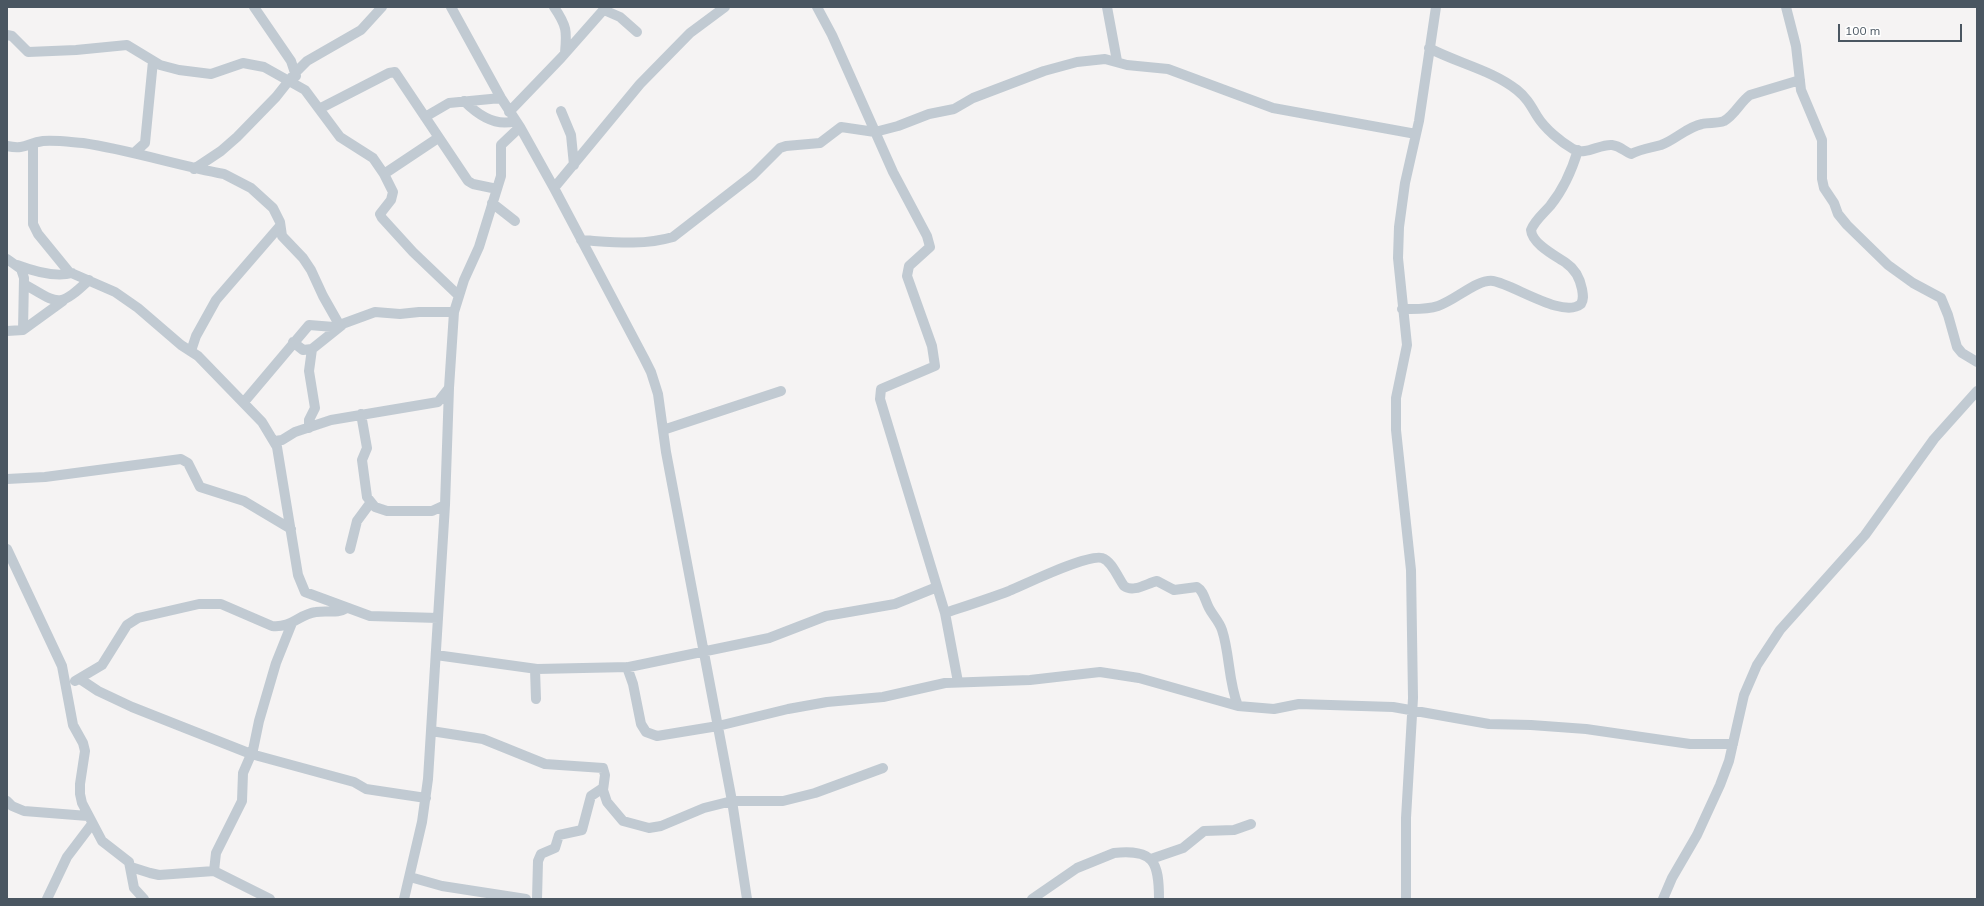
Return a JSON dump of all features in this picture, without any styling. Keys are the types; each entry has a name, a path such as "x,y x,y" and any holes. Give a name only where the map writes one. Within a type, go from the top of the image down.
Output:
{"street":[{"path":"254,7 291,61 294,79"},
{"path":"194,168 221,151 237,137 294,79 307,61 361,30 382,7"},
{"path":"450,7 554,188 651,372 658,394 663,430 732,801 747,899"},
{"path":"554,7 563,21 565,28 566,54"},
{"path":"554,188 644,79 690,33 725,7"},
{"path":"817,7 832,35 893,172 927,236 930,247 909,266 907,276 932,346 936,366 881,389 880,399 927,558 945,613 958,682"},
{"path":"1107,7 1116,45 1117,61"},
{"path":"1406,899 1406,818 1412,710 1411,570 1396,430 1397,390 1407,345 1398,258 1399,226 1405,183 1416,134 1436,7"},
{"path":"1786,7 1796,46 1800,80 1806,105 1822,140 1822,178 1824,188 1834,203 1838,214 1847,225 1888,265 1913,283 1941,298 1948,315 1957,346 1962,353 1977,362"},
{"path":"509,112 566,54 605,8 620,17 637,32"},
{"path":"7,34 12,36 28,52 76,50 127,45 154,61 179,70 211,74 238,64 250,64 294,79 305,90 340,137 373,158 392,189 393,196 380,214 382,218 429,268 458,294"},
{"path":"1429,48 1495,77 1516,89 1530,103 1541,122 1561,140 1578,150 1586,151 1610,145 1618,146 1631,154 1642,148 1662,145 1686,130 1703,123 1719,123 1724,121 1733,114 1750,95 1800,80"},
{"path":"581,240 642,243 657,242 672,238 753,175 780,148 786,146 820,143 841,127 875,132 898,126 929,114 954,109 991,91 1062,65 1092,59 1117,61 1127,65 1168,69 1273,108 1416,134"},
{"path":"134,153 145,143 154,61"},
{"path":"319,109 392,72 397,74 438,138 468,181 473,184 497,189"},
{"path":"425,117 449,103 501,98"},
{"path":"464,102 480,115 504,123 517,124"},
{"path":"561,111 571,134 574,165"},
{"path":"404,899 426,798 444,523 449,388 454,312 458,294 479,247 497,189 500,176 501,144 517,124"},
{"path":"384,174 438,138"},
{"path":"7,146 21,148 41,142 55,141 83,143 224,174 251,188 273,208 278,216 282,236 303,258 311,270 323,296 342,325"},
{"path":"33,144 33,224 38,234 58,260 72,273 115,292 138,308 181,345 203,360 262,422 274,441 277,447 302,589 308,594 370,616 438,618"},
{"path":"1402,308 1428,309 1438,306 1464,294 1475,285 1486,281 1495,281 1529,297 1562,306 1571,308 1577,307 1581,304 1583,294 1577,276 1566,263 1551,254 1534,238 1531,230 1537,219 1558,194 1578,150"},
{"path":"492,204 515,221"},
{"path":"191,351 196,336 216,300 280,226"},
{"path":"7,258 17,265 36,272 72,273"},
{"path":"17,265 23,273 23,330"},
{"path":"7,331 23,330 63,301 71,297 89,280"},
{"path":"24,284 48,298 63,301"},
{"path":"293,342 303,350 312,349 342,325 368,313 375,312 400,314 419,312 454,312"},
{"path":"244,402 293,342 309,325 329,327 342,325"},
{"path":"309,428 309,420 316,408 309,371 312,349"},
{"path":"274,441 286,439 295,432 331,420 438,402 449,388"},
{"path":"663,430 781,390"},
{"path":"1662,899 1712,805 1733,744 1748,683 1773,641 1798,608 1836,570 1865,535 1934,439 1977,391"},
{"path":"438,402 448,410"},
{"path":"361,414 367,448 363,465 368,497 371,502 380,510 387,512 432,512 445,505"},
{"path":"7,479 45,477 180,459 188,463 200,487 244,501 291,529"},
{"path":"350,549 357,522 371,502"},
{"path":"432,512 444,523"},
{"path":"7,549 62,666 74,724 85,751 80,794 90,820 102,840 129,862 134,888 144,899"},
{"path":"945,613 1009,591 1073,565 1098,557 1106,560 1111,565 1124,586 1127,588 1138,587 1158,581 1174,590 1197,587 1200,588 1208,607 1219,621 1222,630 1230,679 1238,706"},
{"path":"436,655 535,669 556,670 627,667 769,638 826,616 895,604 937,587"},
{"path":"66,686 102,665 127,625 138,618 211,603 228,605 272,626 286,626 310,613 317,611 339,612 347,608"},
{"path":"214,871 216,853 242,801 243,773 251,754 258,721 276,663 284,648 292,623"},
{"path":"627,667 633,684 641,724 646,732 657,736 718,726 788,709 828,702 883,697 932,685 958,682 999,683 1100,672 1139,678 1238,706 1274,710 1298,704 1393,707 1489,724 1586,729 1690,744 1733,744"},
{"path":"535,669 536,699"},
{"path":"80,679 98,691 132,707 251,754 354,782 366,789 426,798"},
{"path":"430,731 483,739 544,764 603,768 605,775 603,788 607,802 623,821 649,828 661,826 704,808 732,801 782,801 815,793 883,768"},
{"path":"537,899 539,858 541,854 555,848 559,835 582,830 591,796 603,788"},
{"path":"7,801 12,806 24,811 90,820"},
{"path":"47,899 67,857 90,820"},
{"path":"1151,860 1183,848 1204,830 1234,830 1251,824"},
{"path":"1032,899 1077,868 1114,853 1141,854 1151,860 1157,873 1159,899"},
{"path":"131,867 150,874 159,875 214,871 270,899"},
{"path":"410,877 442,886 526,899"}]}
